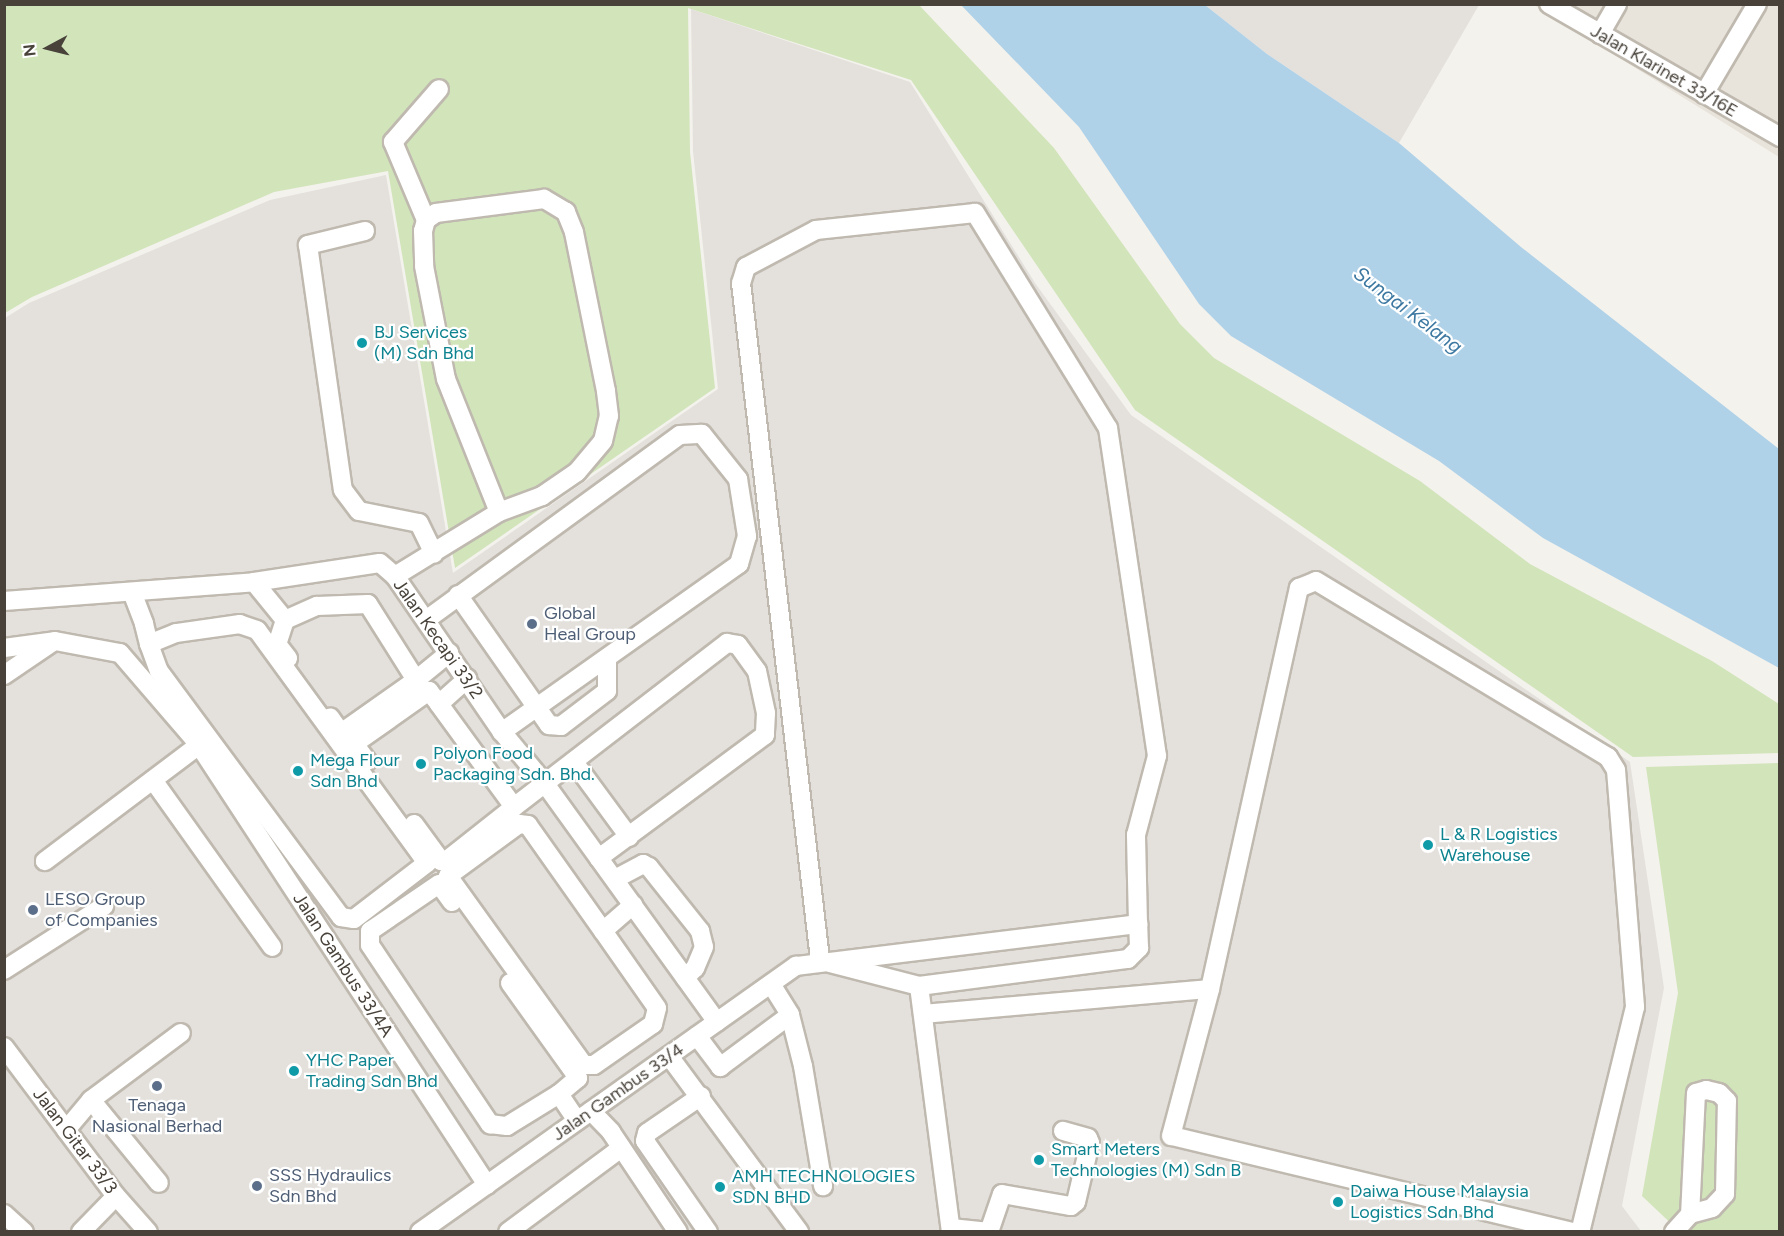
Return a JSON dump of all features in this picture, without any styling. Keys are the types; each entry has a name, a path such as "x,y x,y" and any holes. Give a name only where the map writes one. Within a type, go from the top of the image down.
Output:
{"street":[{"name":"Jalan Klarinet 33/16E","path":"1549,4 1779,137"},
{"path":"1600,34 1617,4"},
{"path":"1704,94 1757,4"},
{"path":"440,89 393,142 426,220 424,266 446,379 499,512"},
{"path":"394,576 434,554 499,512 542,496 577,472 592,459 608,428 606,391 571,220 553,202 535,198 436,213 426,220"},
{"path":"975,213 1108,428 1157,756 1136,835 1138,924 1139,948 1128,959 919,986 820,960 741,283 746,267 816,230 975,213"},
{"path":"364,231 309,245 343,490 359,511 419,523 434,554"},
{"path":"426,620 680,435 702,434 738,480 747,536 739,564 607,660 502,732"},
{"name":"Jalan Kecapi 33/2","path":"4,601 254,582 380,563 394,576 502,732 546,785 717,1022"},
{"path":"1572,1232 1171,1136 1210,989 1299,588 1316,581 1608,757 1616,770 1635,1007 1580,1232"},
{"path":"254,582 285,620"},
{"path":"132,592 149,644 159,671 341,916 354,919 427,863 257,630 240,624 176,633 149,644"},
{"path":"458,595 549,726 561,726 607,691 607,660"},
{"path":"416,680 368,604 318,606 285,620 277,644 341,733 416,680 449,653"},
{"path":"4,675 55,641"},
{"name":"Jalan Gambus 33/4A","path":"4,648 55,641 120,653 199,745 487,1185"},
{"path":"514,807 429,691 354,744 441,861 447,860 727,643 738,645 757,671 766,713 765,735 599,858"},
{"path":"439,704 467,679"},
{"path":"45,861 199,745"},
{"path":"574,762 629,837"},
{"path":"153,780 272,947"},
{"path":"519,824 528,825 603,931 657,1008 653,1024 594,1065 584,1065 448,876 519,824"},
{"path":"615,879 643,864 649,867 700,931 704,947 695,968 685,978"},
{"path":"439,884 578,1078 559,1094 507,1126 490,1124 370,945 370,932 439,884"},
{"path":"603,931 633,905"},
{"path":"4,970 104,906"},
{"name":"Jalan Gambus 33/4","path":"420,1232 796,966 820,960 1138,924"},
{"path":"771,984 790,1015 803,1066 823,1186"},
{"path":"919,986 951,1230 988,1232 1002,1194 1071,1206 1076,1202 1090,1143 1088,1138 1063,1131"},
{"path":"923,1014 1210,989"},
{"path":"697,1036 720,1067 790,1015"},
{"path":"66,1130 91,1100 181,1033"},
{"name":"Jalan Gitar 33/3","path":"4,1047 116,1196 148,1232"},
{"path":"669,1056 701,1096 799,1232"},
{"path":"1674,1232 1690,1214 1712,1208 1725,1194 1727,1101 1719,1093 1706,1090 1696,1093 1690,1214"},
{"path":"559,1094 621,1148 678,1232"},
{"path":"701,1096 647,1133 645,1141 708,1232"},
{"path":"91,1100 159,1183"},
{"path":"508,1232 621,1148"},
{"path":"81,1232 116,1196"},
{"path":"4,1214 24,1232"}],"shaded area":[{"path":"1205,5 1479,5 1399,143 1267,54"},
{"path":"1534,5 1779,5 1779,157"},
{"path":"691,9 910,82 1035,283 1131,415 1630,762 1664,988 1622,1206 1641,1231 5,1232 5,318 29,303 270,200 386,175 453,573 718,389 693,151"}],"green space":[{"path":"4,5 919,5 1054,148 1180,324 1214,358 1420,481 1530,564 1712,661 1779,704 1779,753 1633,757 1135,410 911,80 688,8 690,152 715,388 455,568 388,171 274,192 32,297 5,313"},
{"path":"1779,763 1779,1231 1679,1231 1642,1196 1678,993 1646,767"}],"water":[{"name":"Sungai Kelang","path":"961,5 1205,5 1267,54 1399,143 1521,247 1779,449 1779,668 1543,538 1439,461 1231,336 1199,304 1079,127"}],"place":[{"name":"BJ Services (M) Sdn Bhd","path":"362,343"},
{"name":"Global Heal Group","path":"532,624"},
{"name":"Polyon Food Packaging Sdn. Bhd.","path":"421,764"},
{"name":"Mega Flour Sdn Bhd","path":"298,771"},
{"name":"L & R Logistics Warehouse","path":"1428,845"},
{"name":"LESO Group of Companies","path":"33,910"},
{"name":"YHC Paper Trading Sdn Bhd","path":"294,1071"},
{"name":"Tenaga Nasional Berhad","path":"157,1086"},
{"name":"Smart Meters Technologies (M) Sdn B","path":"1039,1160"},
{"name":"SSS Hydraulics Sdn Bhd","path":"257,1186"},
{"name":"AMH TECHNOLOGIES SDN BHD","path":"720,1187"},
{"name":"Daiwa House Malaysia Logistics Sdn Bhd","path":"1338,1202"}]}
